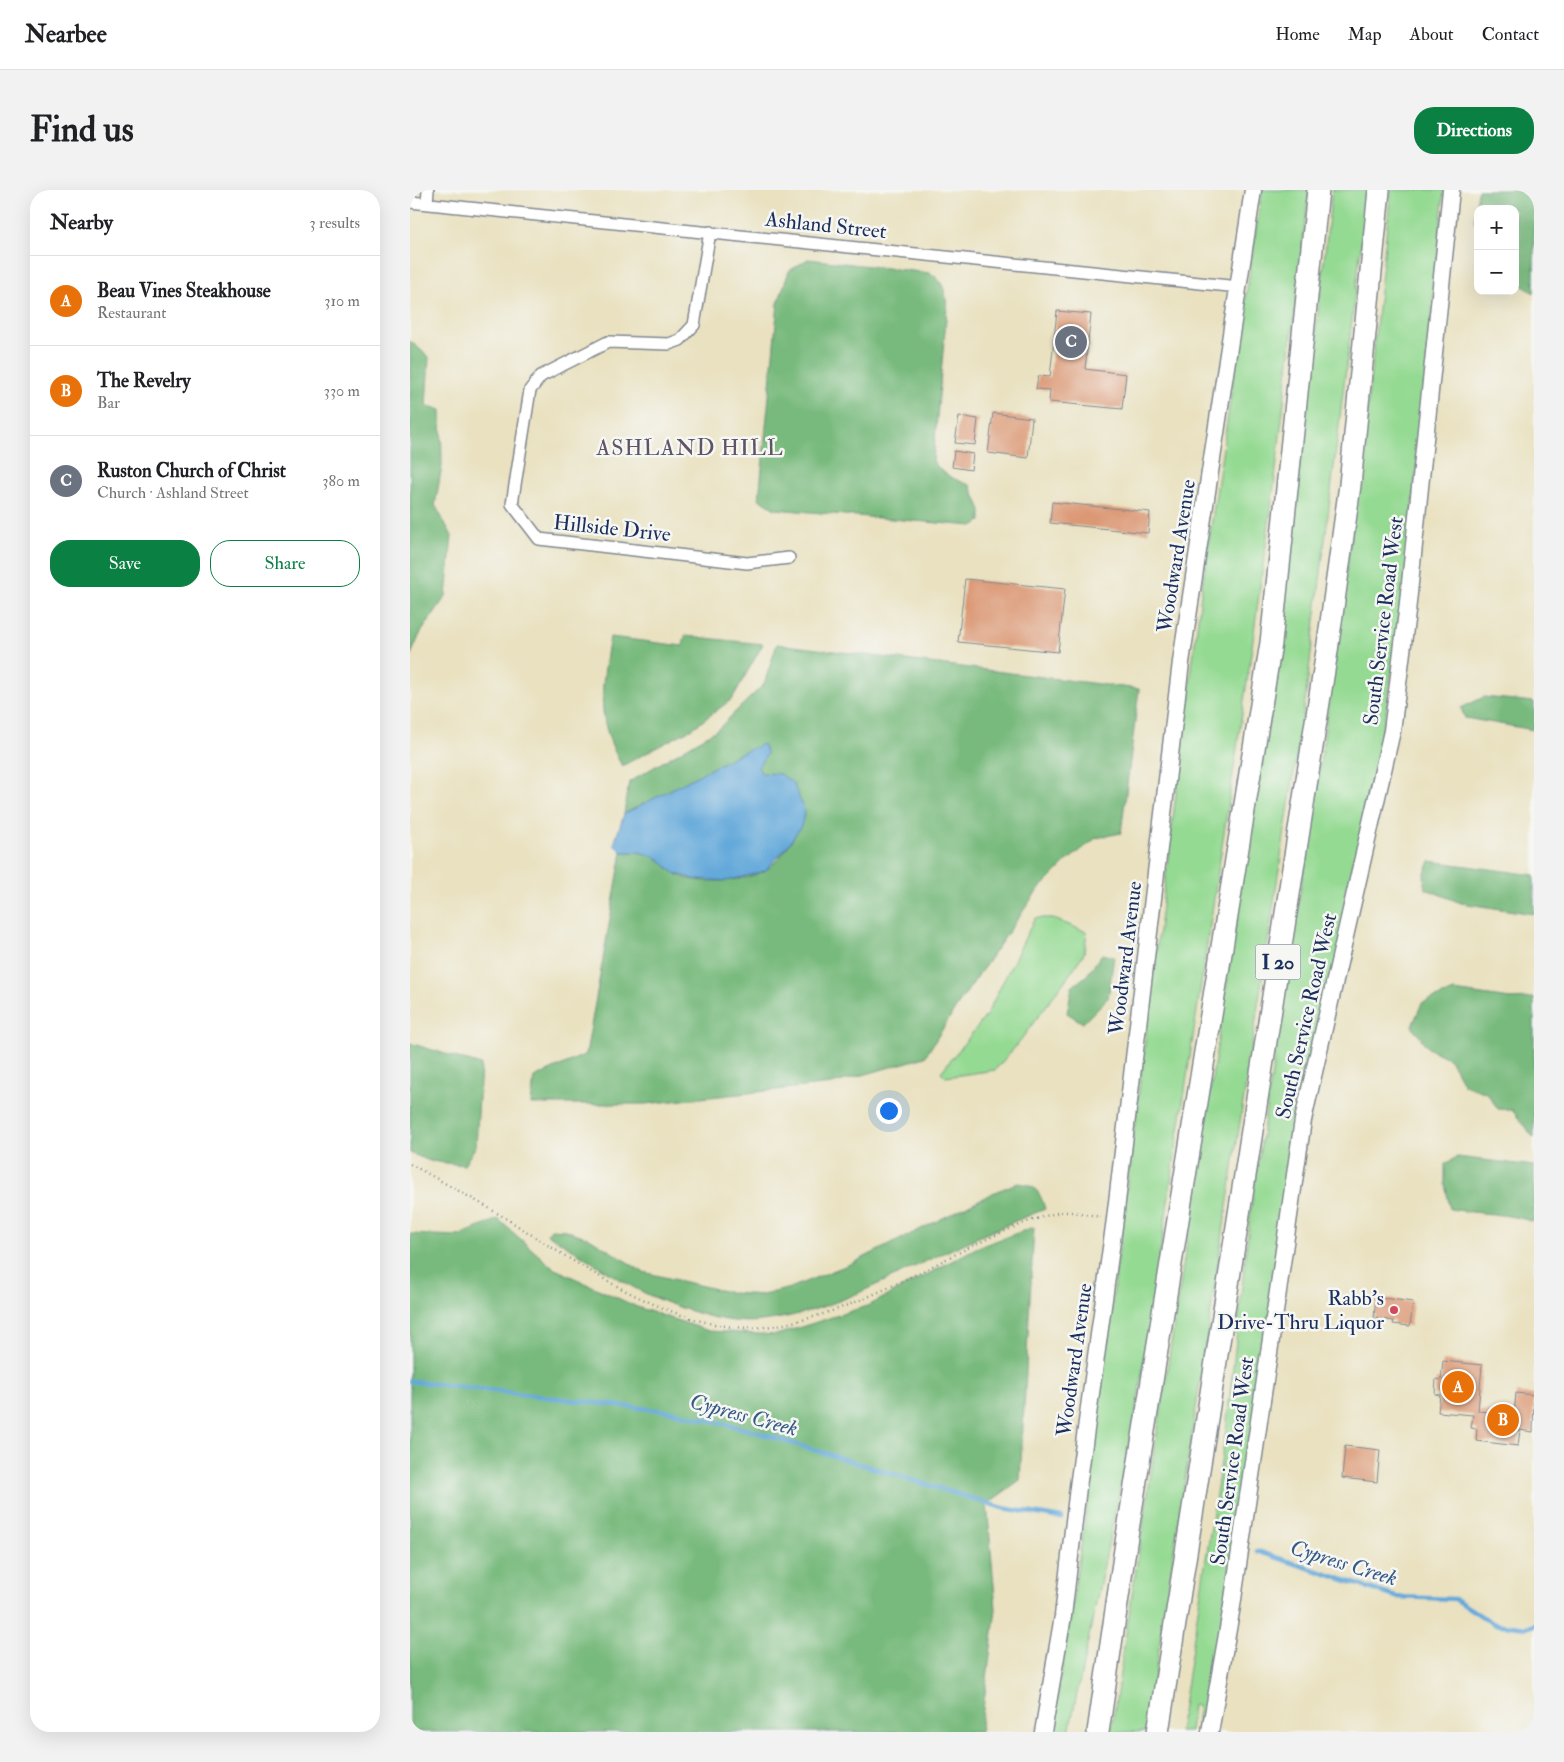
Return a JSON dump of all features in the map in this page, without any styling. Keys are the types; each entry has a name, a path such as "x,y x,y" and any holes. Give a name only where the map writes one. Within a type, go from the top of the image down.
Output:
{"highway":[{"path":"1098,1732 1270,643 1318,190"},
{"name":"I 20","path":"1158,1732 1327,651 1350,485 1379,190"},
{"path":"1090,1732 1110,1647"}],"main road":[{"name":"Woodward Avenue","path":"1044,1732 1063,1616 1078,1487 1115,1219 1181,662 1253,190"},
{"name":"South Service Road West","path":"1210,1732 1232,1606 1303,1120 1392,731 1408,602 1451,190"}],"street":[{"path":"427,203 428,190"},
{"name":"Ashland Street","path":"410,202 1239,287"},
{"name":"Hillside Drive","path":"710,232 694,325 680,340 669,344 608,342 541,376 530,390 512,504 539,539 747,563 789,558"}],"path":[{"path":"410,1164 490,1209 594,1272 661,1307 700,1321 736,1326 762,1327 788,1323 868,1298 992,1235 1049,1214 1068,1212 1115,1219"}],"green space":[{"path":"1262,190 1309,190 1275,478 1249,668 1136,1412 1069,1732 1052,1732 1085,1520 1202,587"},
{"path":"1332,190 1368,190 1306,694 1146,1732 1111,1732 1258,769 1310,383"},
{"path":"1391,190 1444,190 1408,554 1386,712 1254,1415 1204,1732 1196,1732 1198,1706 1193,1705 1190,1732 1179,1732 1226,1430 1251,1207 1322,752 1363,447"},
{"path":"1478,190 1534,190 1534,293 1519,284 1519,205 1476,205"},
{"path":"808,259 930,273 941,283 945,293 947,308 933,461 940,470 949,476 970,485 981,510 981,521 973,526 775,509 759,499 778,303 789,271"},
{"path":"410,341 429,357 426,405 441,410 442,466 435,505 452,536 446,596 420,634 410,657"},
{"path":"685,636 763,644 732,699 693,728 622,766 607,733 602,703 604,673 610,637 683,646"},
{"path":"777,644 1139,689 1121,833 1096,838 1067,861 1037,891 957,1006 925,1057 832,1084 645,1104 531,1104 534,1078 586,1054 622,852 637,852 650,855 661,861 672,872 694,880 732,880 755,875 769,868 785,850 801,826 780,774 761,774 758,767 741,753 624,814 629,782 718,729 764,684"},
{"path":"1484,697 1534,702 1534,730 1465,718 1461,708"},
{"path":"1430,861 1534,875 1534,914 1461,903 1426,889 1424,876"},
{"path":"1035,918 1051,918 1087,932 1084,953 1016,1046 995,1070 946,1077 941,1072 986,1016"},
{"path":"1102,954 1114,957 1108,998 1083,1023 1067,1013 1072,987 1087,975"},
{"path":"1454,991 1510,999 1534,998 1534,1138 1512,1110 1498,1109 1487,1093 1464,1085 1450,1059 1428,1048 1412,1026 1422,1003"},
{"path":"410,1043 481,1065 476,1146 464,1165 430,1161 410,1153"},
{"path":"1457,1157 1534,1166 1534,1222 1514,1217 1450,1209 1445,1184 1445,1164"},
{"path":"1018,1183 1034,1188 1041,1198 1045,1209 982,1235 882,1282 823,1307 782,1318 761,1321 724,1320 665,1302 634,1288 547,1234 551,1229 566,1230 591,1239 643,1272 732,1293 763,1295 790,1288 855,1262 997,1191"},
{"path":"498,1219 553,1268 637,1307 709,1331 776,1335 870,1305 976,1248 1034,1227 1020,1480 987,1504 996,1609 980,1732 410,1732 410,1234 458,1236"}],"water":[{"path":"763,744 767,754 758,767 761,773 780,774 793,783 805,812 801,826 786,848 765,871 727,881 694,879 674,873 659,859 640,852 622,852 614,844 624,814 741,753"}],"building":[{"path":"1057,311 1091,314 1085,369 1126,374 1122,409 1049,402 1050,390 1036,389 1038,376 1050,377"},
{"path":"993,413 1032,418 1028,458 988,453"},
{"path":"959,416 978,419 975,445 955,443"},
{"path":"954,451 973,454 971,470 952,467"},
{"path":"1052,502 1150,512 1148,533 1050,523"},
{"path":"965,579 1065,589 1058,652 958,642"},
{"name":"Rabb's Drive-Thru Liquor","path":"1376,1297 1413,1302 1410,1326 1393,1324 1394,1321 1374,1318"},
{"path":"1443,1361 1482,1365 1478,1411 1514,1414 1516,1393 1534,1395 1533,1432 1520,1430 1518,1446 1476,1441 1477,1429 1471,1428 1473,1415 1438,1412 1440,1395 1435,1394 1436,1379 1441,1380"},
{"path":"1345,1446 1380,1450 1377,1482 1342,1478"}],"waterway":[{"name":"Cypress Creek","path":"410,1381 674,1412 746,1429 1003,1508 1062,1518"},
{"name":"Cypress Creek","path":"1257,1551 1396,1597 1455,1599 1494,1624 1527,1628 1534,1625"}],"place":[{"name":"Ruston Church of Christ","path":"1071,342"},
{"name":"Rabb's Drive-Thru Liquor","path":"1394,1310"},
{"name":"Beau Vines Steakhouse","path":"1458,1387"},
{"name":"The Revelry","path":"1503,1420"}],"district":[{"name":"ASHLAND HILL","path":"690,447"}]}
